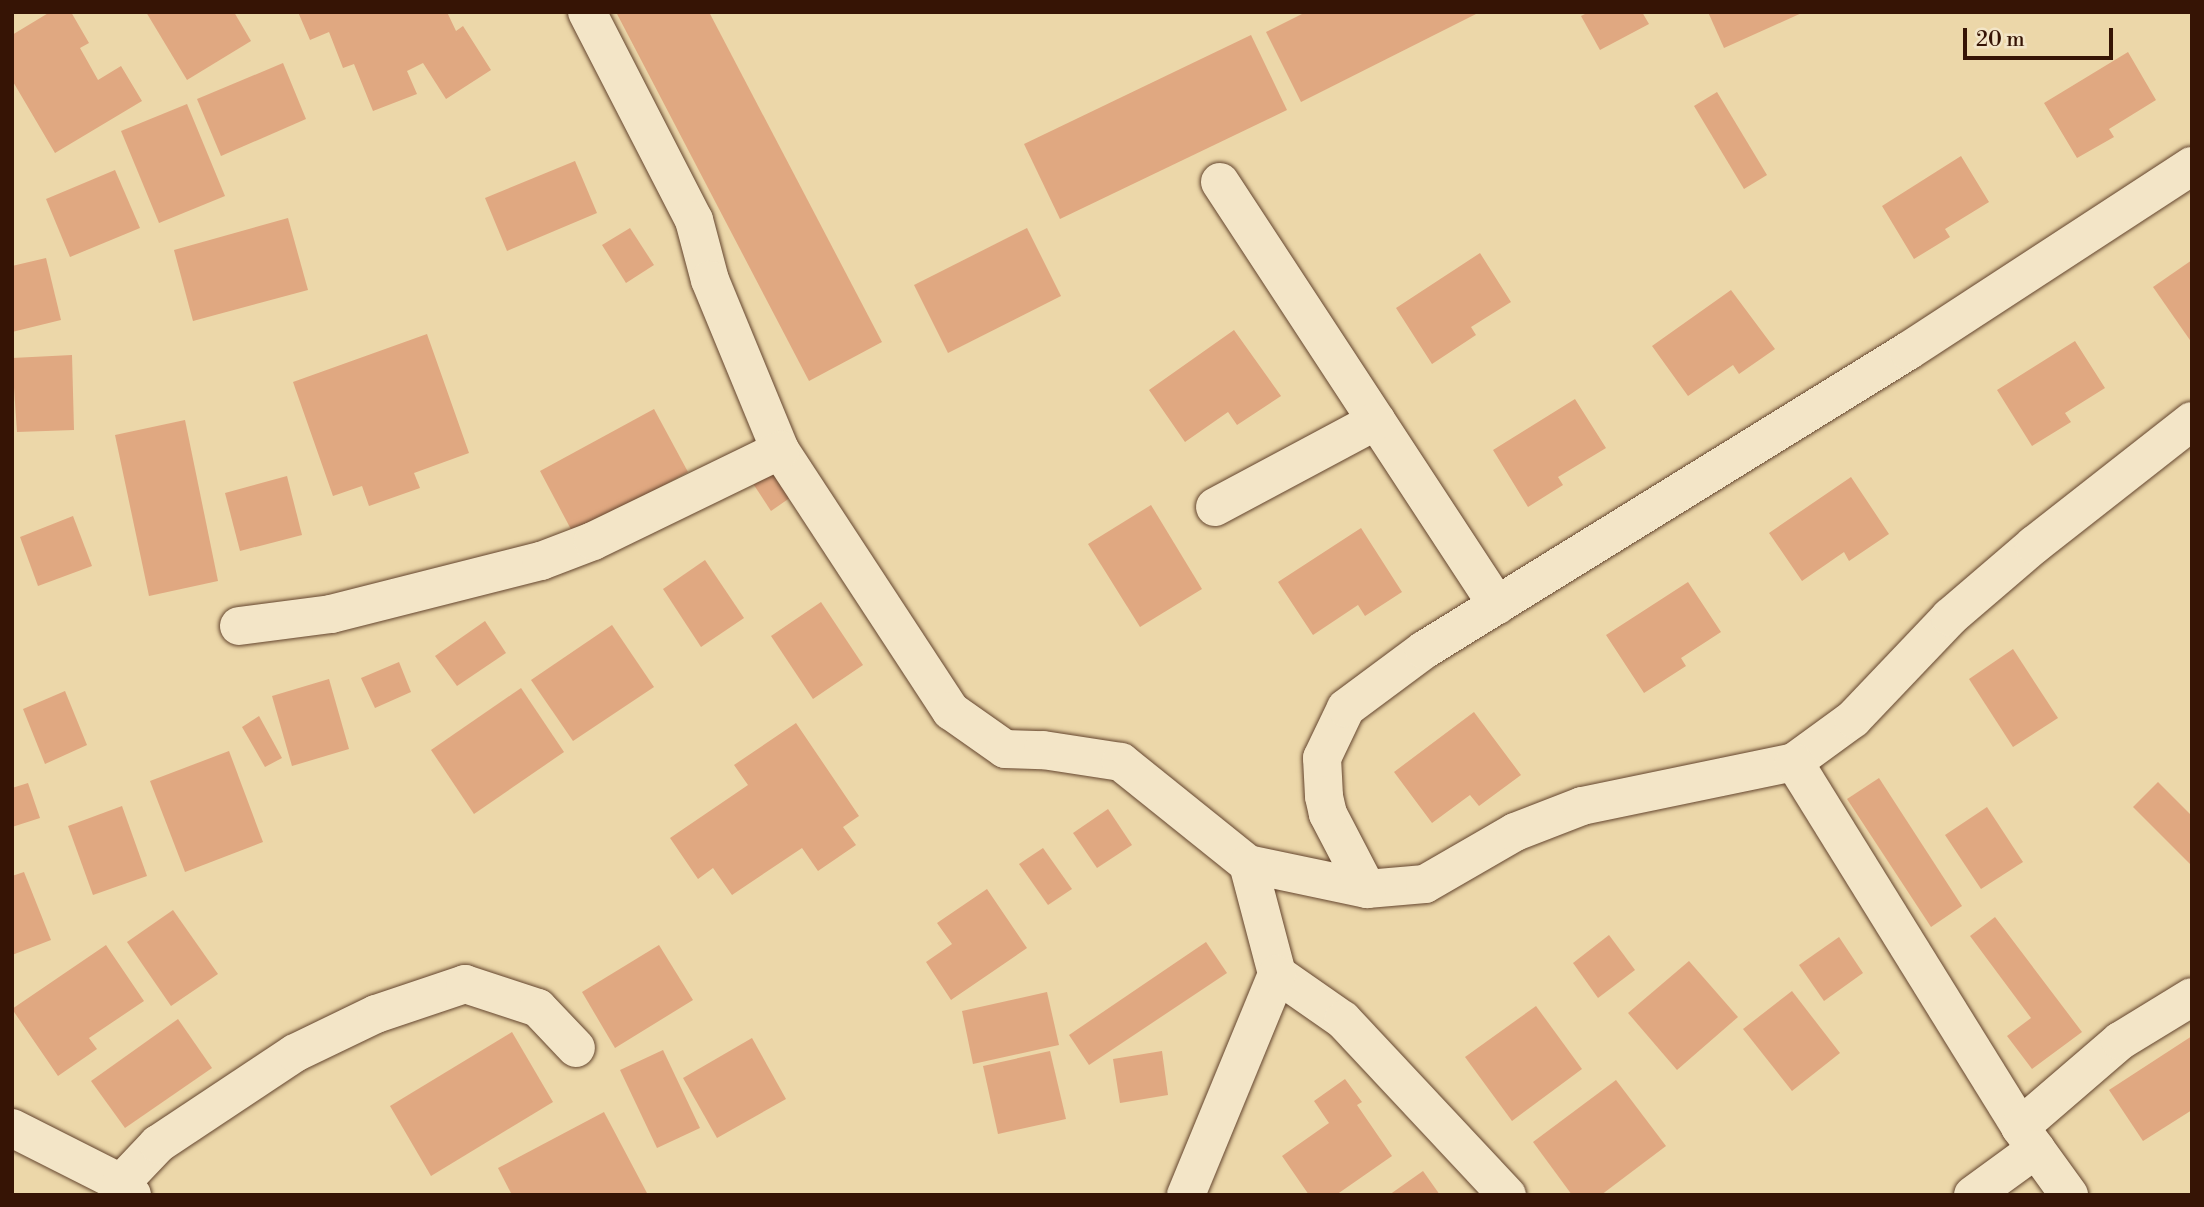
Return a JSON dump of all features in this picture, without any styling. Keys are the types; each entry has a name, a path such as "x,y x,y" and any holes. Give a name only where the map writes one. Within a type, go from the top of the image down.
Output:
{"street":[{"path":"587,12 694,220 710,279 780,450 951,711 1005,749 1043,750 1121,762 1248,864 1367,889 1425,884 1515,832 1582,806 1794,762 1853,719 1950,617 2034,545 2192,421"},
{"path":"1367,889 1328,814 1322,758 1346,708 1424,650 1908,351 2192,166"},
{"path":"1220,182 1497,605"},
{"path":"1215,507 1376,421"},
{"path":"239,626 331,614 541,561 593,541 780,450"},
{"path":"1794,762 2028,1138 2069,1195"},
{"path":"1186,1195 1277,974 1248,864"},
{"path":"1277,974 1343,1020 1507,1195"},
{"path":"12,1128 127,1189 158,1144 295,1053 376,1014 465,984 538,1008 576,1048"},
{"path":"1973,1195 2120,1041 2192,997"}],"building":[{"path":"50,12 71,12 89,43 80,48 98,80 121,66 142,101 55,153 12,80 12,35"},
{"path":"146,12 234,12 251,41 187,80"},
{"path":"298,12 447,12 456,31 463,26 491,70 446,99 423,63 407,71 417,94 373,111 354,64 343,68 329,32 310,40"},
{"path":"616,12 709,12 882,342 809,381"},
{"path":"1306,12 1480,12 1301,102 1266,32"},
{"path":"1589,12 1642,12 1649,24 1600,50 1581,16"},
{"path":"1708,12 1804,12 1724,48"},
{"path":"1251,35 1287,110 1060,219 1024,144"},
{"path":"2128,52 2156,100 2109,129 2114,137 2077,158 2044,103"},
{"path":"283,63 306,119 221,156 197,99"},
{"path":"1717,92 1767,175 1744,189 1694,106"},
{"path":"187,104 225,196 159,223 121,131"},
{"path":"1961,156 1989,202 1945,229 1950,237 1914,259 1882,206"},
{"path":"575,161 597,213 507,251 485,198"},
{"path":"115,170 140,228 70,257 46,199"},
{"path":"288,218 308,290 193,321 174,250"},
{"path":"630,228 654,265 626,283 602,245"},
{"path":"1027,228 1061,296 948,353 914,285"},
{"path":"1480,253 1511,302 1471,327 1476,335 1432,364 1396,308"},
{"path":"46,258 61,320 12,332 12,266"},
{"path":"2192,260 2192,343 2153,287"},
{"path":"1731,290 1775,349 1739,374 1733,365 1688,396 1652,346"},
{"path":"1234,330 1281,396 1237,425 1228,412 1185,442 1149,390"},
{"path":"427,334 469,453 414,473 420,488 369,506 362,486 333,496 293,382"},
{"path":"2075,341 2105,388 2065,413 2071,422 2032,446 1997,390"},
{"path":"72,355 74,430 17,432 12,358"},
{"path":"1575,399 1606,448 1558,477 1563,485 1528,507 1493,450"},
{"path":"654,409 688,472 574,535 540,471"},
{"path":"185,420 218,581 149,596 115,435"},
{"path":"769,458 794,495 771,511 746,473"},
{"path":"287,476 302,535 240,551 225,493"},
{"path":"1851,477 1889,534 1849,561 1844,552 1802,581 1769,533"},
{"path":"1151,505 1202,589 1140,627 1088,544"},
{"path":"73,516 92,566 38,586 20,537"},
{"path":"1361,528 1402,592 1365,616 1358,605 1313,635 1278,582"},
{"path":"705,560 744,618 701,647 663,589"},
{"path":"1688,582 1721,632 1681,658 1686,666 1644,693 1606,635"},
{"path":"821,602 863,665 813,699 771,636"},
{"path":"485,621 506,653 457,686 435,656"},
{"path":"612,625 654,687 573,741 531,680"},
{"path":"2013,649 2058,718 2013,747 1969,679"},
{"path":"399,662 411,692 375,708 361,678"},
{"path":"329,679 349,749 292,766 272,696"},
{"path":"521,688 564,752 474,814 431,750"},
{"path":"65,691 87,745 45,764 23,709"},
{"path":"1474,712 1521,775 1479,806 1470,795 1432,823 1394,772"},
{"path":"259,716 282,758 265,767 242,727"},
{"path":"796,723 859,816 843,827 856,845 818,871 802,848 732,895 713,868 698,879 670,838 748,785 734,765"},
{"path":"229,751 263,842 185,872 150,781"},
{"path":"1879,778 1962,906 1931,927 1847,799"},
{"path":"2158,782 2192,816 2192,866 2133,807"},
{"path":"28,783 40,818 12,827 12,788"},
{"path":"122,806 147,876 93,895 68,826"},
{"path":"1987,807 2023,862 1981,889 1945,835"},
{"path":"1108,809 1132,845 1097,868 1073,833"},
{"path":"1043,848 1072,889 1048,905 1019,864"},
{"path":"24,872 51,940 12,955 12,876"},
{"path":"987,889 1027,948 951,1000 926,962 952,944 937,923"},
{"path":"173,910 218,974 171,1006 127,942"},
{"path":"1995,917 2082,1032 2032,1069 2007,1036 2031,1018 1970,936"},
{"path":"1609,935 1635,970 1598,998 1573,963"},
{"path":"1839,937 1863,973 1824,1001 1799,965"},
{"path":"1206,942 1227,973 1089,1065 1069,1035"},
{"path":"106,945 144,1001 89,1038 97,1049 58,1076 12,1009"},
{"path":"659,945 693,1000 615,1048 582,992"},
{"path":"1689,961 1738,1017 1677,1070 1628,1013"},
{"path":"1792,991 1840,1053 1792,1091 1743,1029"},
{"path":"1047,992 1059,1045 973,1064 962,1011"},
{"path":"1536,1006 1582,1069 1512,1121 1465,1057"},
{"path":"178,1019 212,1068 125,1128 91,1081"},
{"path":"512,1032 553,1102 431,1176 390,1106"},
{"path":"2192,1036 2192,1110 2143,1141 2109,1090"},
{"path":"752,1038 786,1099 717,1138 683,1078"},
{"path":"663,1050 700,1128 657,1148 620,1070"},
{"path":"1050,1051 1066,1119 998,1134 983,1066"},
{"path":"1162,1051 1168,1095 1120,1103 1113,1059"},
{"path":"1345,1079 1362,1102 1357,1105 1392,1156 1336,1195 1309,1195 1282,1156 1329,1123 1314,1101"},
{"path":"1616,1080 1666,1146 1601,1195 1572,1195 1533,1142"},
{"path":"604,1112 648,1195 512,1195 498,1168"},
{"path":"1423,1171 1440,1195 1389,1195"}]}
